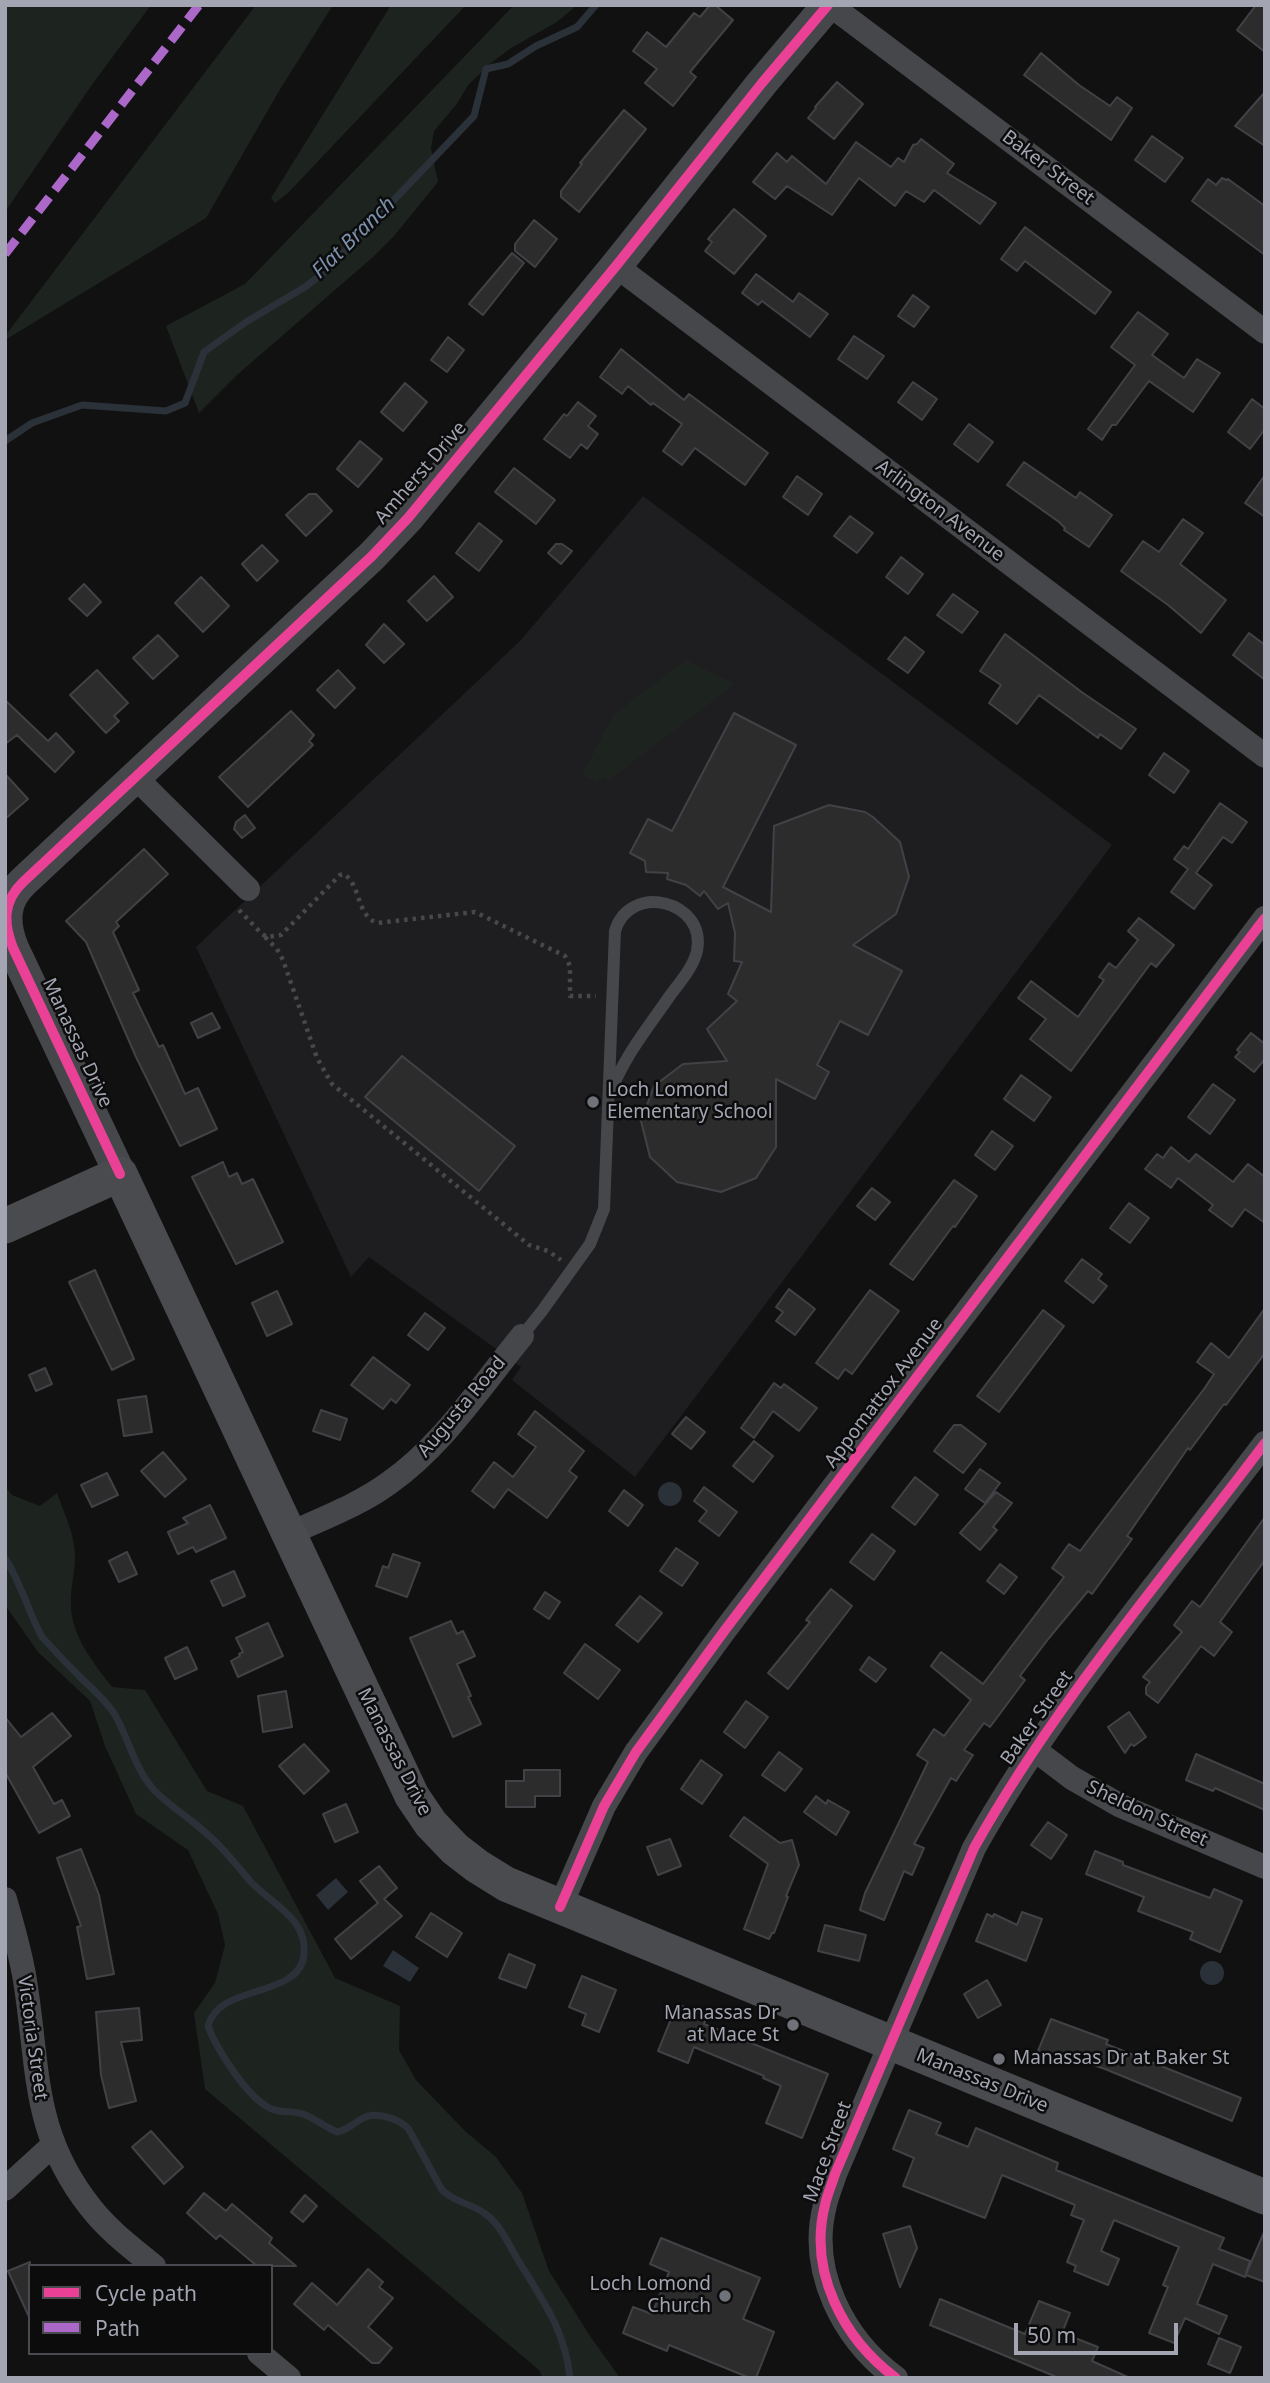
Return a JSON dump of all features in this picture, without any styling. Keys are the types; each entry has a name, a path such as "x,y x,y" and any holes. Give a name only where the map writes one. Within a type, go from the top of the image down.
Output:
{"main road":[{"name":"Manassas Drive","path":"120,1174 412,1796 431,1824 455,1849 506,1884 687,1961 1265,2197"},
{"path":"5,1226 120,1174"}],"street":[{"name":"Amherst Drive","path":"6,925 7,905 15,890 372,556 408,518 616,266 762,83 829,5"},
{"name":"Baker Street","path":"829,5 1265,332"},
{"name":"Arlington Avenue","path":"616,266 1265,756"},
{"path":"135,777 247,888"},
{"name":"Appomattox Avenue","path":"560,1907 604,1806 636,1752 725,1630 1265,918"},
{"name":"Manassas Drive","path":"6,925 17,957 120,1174"},
{"name":"Augusta Road","path":"289,1534 356,1503 389,1483 419,1458 436,1442 522,1336"},
{"name":"Baker Street","path":"890,2043 974,1848 1000,1801 1097,1663 1265,1443"},
{"name":"Sheldon Street","path":"1035,1750 1072,1778 1121,1807 1265,1867"},
{"name":"Victoria Street","path":"5,1899 26,1987 35,2071 43,2115 53,2145 90,2207 109,2228 152,2264"},
{"name":"Mace Street","path":"890,2043 824,2206 821,2248 828,2285 841,2317 864,2351 895,2378"},
{"path":"5,2189 53,2145"},
{"path":"262,2355 289,2378"}],"lane":[{"path":"522,1336 594,1236 604,1209 615,932 626,913 644,902 675,905 691,919 698,939 694,960 625,1061 609,1097"}],"path":[{"path":"262,934 276,937 285,932 344,874 350,879 365,915 372,922 466,912 484,914 565,956 570,966 570,996 613,996"},
{"path":"247,888 231,902 277,949 317,1058 332,1084 529,1245 551,1253 572,1269"}],"shaded area":[{"path":"5,5 151,5 91,86 5,212"},
{"path":"256,5 333,5 279,91 206,218 5,340 5,336"},
{"path":"391,5 466,5 288,193 275,203 271,198"},
{"path":"514,5 577,5 557,22 511,48 469,84 456,105 434,131 431,148 438,182 394,236 237,375 199,413 166,326 245,284"},
{"name":"Loch Lomond Elementary School","path":"643,496 1112,845 635,1477 512,1380 521,1367 369,1257 351,1277 196,947 520,641"},
{"path":"686,660 735,684 608,781 604,777 597,782 582,775 613,715"},
{"path":"670,1482 678,1486 682,1494 678,1502 670,1506 662,1502 658,1494 662,1486"},
{"path":"5,1486 12,1495 40,1506 57,1493 75,1548 72,1616 79,1638 91,1659 112,1687 145,1690 207,1791 243,1806 335,1978 400,2006 399,2050 416,2080 465,2131 496,2157 522,2193 549,2271 620,2378 543,2378 539,2370 205,2089 194,2013 215,1983 225,1945 218,1914 188,1850 136,1814 105,1746 90,1701 38,1652 5,1605"},
{"path":"336,1878 348,1892 328,1910 316,1895"},
{"path":"393,1950 419,1968 410,1982 383,1966"},
{"path":"1212,1961 1220,1965 1224,1973 1220,1981 1212,1985 1204,1981 1200,1973 1204,1965"}],"building":[{"path":"710,5 715,5 733,20 690,72 696,77 673,106 645,83 657,69 633,51 647,32 666,47 694,13 700,17"},
{"path":"1256,5 1265,5 1265,52 1237,30"},
{"path":"1041,53 1079,85 1110,106 1117,97 1132,108 1111,140 1024,75"},
{"path":"837,82 863,104 834,139 808,118"},
{"path":"1265,92 1265,146 1235,126"},
{"path":"624,110 646,129 579,212 561,197 561,191 582,164 580,163"},
{"path":"1152,136 1183,158 1165,182 1135,160"},
{"path":"921,139 954,164 947,173 996,203 980,224 934,190 924,202 906,191 895,206 859,178 832,215 787,186 775,199 753,182 777,153 787,162 792,156 826,184 856,142 891,167 898,158 904,162 913,145"},
{"path":"1222,178 1228,179 1265,206 1265,255 1192,201 1208,179 1216,185"},
{"path":"734,209 766,236 734,274 705,251 712,242 708,239"},
{"path":"534,220 557,239 535,267 515,251 515,244"},
{"path":"1025,227 1111,292 1095,314 1025,261 1017,271 1001,259"},
{"path":"512,253 524,263 483,315 469,304"},
{"path":"756,274 793,302 799,293 828,314 810,337 762,301 758,305 742,293"},
{"path":"913,295 929,307 914,327 898,316"},
{"path":"1138,312 1168,334 1152,355 1184,378 1197,359 1220,373 1193,412 1149,381 1102,440 1088,429 1135,365 1111,347"},
{"path":"854,336 884,356 867,379 838,359"},
{"path":"448,337 464,350 447,372 431,360"},
{"path":"621,349 684,400 689,394 768,453 745,485 695,448 682,465 663,451 682,424 653,403 651,405 628,386 622,394 600,377"},
{"path":"913,382 937,399 922,420 898,402"},
{"path":"405,383 427,402 403,431 381,412"},
{"path":"1252,399 1265,409 1265,429 1250,449 1228,432"},
{"path":"578,402 596,416 588,426 598,434 587,449 581,444 570,458 544,439 564,414 567,416"},
{"path":"969,424 993,442 978,462 954,444"},
{"path":"360,441 382,459 358,487 337,469"},
{"path":"1024,462 1076,498 1080,492 1112,515 1089,547 1007,485"},
{"path":"514,468 555,500 536,524 495,492"},
{"path":"1265,475 1265,517 1245,503"},
{"path":"797,476 822,494 808,515 783,497"},
{"path":"309,494 316,494 332,511 306,536 286,515"},
{"path":"850,516 873,533 857,553 834,536"},
{"path":"1183,519 1203,533 1180,564 1226,600 1201,633 1121,571 1143,541 1159,552"},
{"path":"479,523 502,541 479,571 456,553"},
{"path":"556,544 562,544 572,551 561,564 548,553"},
{"path":"262,545 278,561 257,581 242,564"},
{"path":"901,557 923,574 908,594 886,577"},
{"path":"434,576 453,597 427,621 408,601"},
{"path":"201,577 229,606 203,632 175,603"},
{"path":"84,584 101,602 87,616 69,599"},
{"path":"953,594 978,612 962,633 937,615"},
{"path":"384,624 404,644 384,663 366,645"},
{"path":"1249,633 1265,645 1265,680 1233,655"},
{"path":"1005,634 1136,729 1121,749 1100,734 1098,738 1039,695 1017,724 989,703 1001,685 980,671"},
{"path":"158,635 178,656 153,679 133,658"},
{"path":"905,637 924,652 908,673 888,659"},
{"path":"97,670 128,703 114,716 119,721 106,733 70,695"},
{"path":"338,670 355,688 335,708 317,690"},
{"path":"5,700 48,741 56,733 74,752 55,772 17,735 5,744"},
{"path":"291,711 314,735 309,741 313,745 248,807 219,777"},
{"path":"734,713 796,745 723,887 771,912 774,826 829,805 865,812 873,817 900,842 909,877 896,914 853,945 902,971 868,1035 840,1021 817,1065 829,1072 815,1099 776,1079 776,1147 756,1178 721,1192 677,1182 650,1157 641,1121 654,1086 683,1064 727,1061 707,1029 737,1001 728,994 742,962 734,961 735,933 728,903 718,909 704,891 700,896 686,885 667,879 668,873 646,872 645,861 630,853 648,819 672,831"},
{"path":"1164,753 1189,771 1174,793 1149,775"},
{"path":"5,774 28,799 5,819"},
{"path":"1220,803 1247,822 1232,843 1223,837 1196,873 1212,885 1194,909 1171,892 1188,869 1174,859 1184,846 1188,849"},
{"path":"245,815 255,828 242,838 234,829 236,822"},
{"path":"144,849 168,874 116,922 119,926 113,932 139,990 133,993 159,1047 163,1045 185,1094 198,1088 217,1129 180,1146 136,1057 86,942 66,921"},
{"path":"1139,918 1174,945 1156,967 1151,963 1071,1071 1030,1039 1046,1019 1018,998 1031,981 1078,1017 1104,980 1099,977 1109,963 1116,968 1138,940 1128,931"},
{"path":"212,1013 220,1028 198,1038 191,1023"},
{"path":"1251,1033 1265,1044 1265,1059 1254,1072 1235,1057 1240,1052 1237,1050"},
{"path":"402,1056 515,1146 479,1191 365,1097"},
{"path":"1021,1075 1051,1097 1034,1121 1004,1099"},
{"path":"1213,1084 1235,1100 1210,1134 1188,1117"},
{"path":"992,1131 1013,1146 995,1170 975,1155"},
{"path":"1171,1147 1189,1162 1196,1154 1233,1182 1248,1164 1265,1177 1265,1223 1245,1209 1232,1227 1209,1210 1213,1205 1178,1178 1171,1188 1145,1169 1157,1154 1163,1158"},
{"path":"223,1162 229,1177 237,1173 242,1184 253,1179 283,1242 236,1264 192,1177"},
{"path":"954,1180 977,1196 913,1280 890,1264"},
{"path":"872,1188 890,1202 875,1220 857,1206"},
{"path":"1129,1203 1149,1218 1130,1243 1110,1228"},
{"path":"1082,1259 1102,1274 1098,1279 1107,1286 1093,1303 1065,1281"},
{"path":"95,1270 134,1359 112,1370 69,1282"},
{"path":"789,1289 815,1309 795,1335 776,1321 783,1312 776,1307"},
{"path":"870,1290 899,1311 852,1374 845,1369 838,1379 816,1363"},
{"path":"277,1291 292,1324 267,1336 252,1303"},
{"path":"1265,1308 1265,1353 1190,1450 1188,1448 1127,1536 1132,1539 1092,1594 1088,1591 1049,1638 1020,1676 1025,1680 990,1727 984,1723 964,1750 973,1755 956,1781 951,1778 914,1844 924,1848 912,1875 904,1871 884,1920 860,1910 865,1893 928,1762 917,1755 934,1729 944,1736 971,1700 931,1666 941,1652 983,1684 1064,1577 1052,1568 1069,1544 1080,1551 1204,1389 1214,1374 1197,1362 1211,1343 1229,1358"},
{"path":"1043,1310 1064,1326 999,1412 977,1396"},
{"path":"425,1313 445,1328 428,1350 408,1335"},
{"path":"373,1357 410,1385 396,1403 391,1399 383,1409 351,1385"},
{"path":"45,1368 52,1384 36,1391 29,1375"},
{"path":"774,1383 781,1388 784,1384 817,1408 799,1431 773,1411 754,1438 741,1428"},
{"path":"146,1396 152,1432 124,1436 118,1400"},
{"path":"321,1410 347,1419 340,1440 313,1431"},
{"path":"535,1411 584,1451 569,1471 577,1477 547,1518 508,1489 494,1508 472,1491 494,1462 513,1477 536,1447 518,1434"},
{"path":"686,1417 705,1432 691,1449 672,1434"},
{"path":"954,1425 961,1425 986,1444 963,1473 934,1451"},
{"path":"754,1441 773,1456 753,1482 733,1466"},
{"path":"163,1452 186,1479 165,1497 141,1471"},
{"path":"980,1469 1000,1483 985,1503 965,1489"},
{"path":"107,1473 118,1495 92,1507 81,1485"},
{"path":"915,1477 938,1495 915,1525 892,1507"},
{"path":"704,1487 737,1512 719,1536 699,1521 707,1511 694,1501"},
{"path":"624,1490 643,1505 628,1526 609,1511"},
{"path":"996,1492 1012,1503 993,1527 997,1530 980,1550 960,1533"},
{"path":"210,1505 226,1538 196,1552 193,1547 178,1554 168,1532 188,1523 183,1518"},
{"path":"1265,1517 1265,1560 1220,1622 1232,1632 1214,1656 1201,1646 1158,1703 1146,1694 1146,1687 1150,1682 1143,1677 1182,1632 1174,1625 1192,1601 1200,1607"},
{"path":"872,1534 895,1551 874,1580 850,1562"},
{"path":"676,1548 698,1563 682,1586 660,1571"},
{"path":"127,1552 137,1574 119,1582 109,1561"},
{"path":"393,1554 420,1563 407,1597 376,1586 383,1566 388,1568"},
{"path":"1000,1564 1017,1577 1004,1594 987,1581"},
{"path":"234,1571 245,1596 223,1606 211,1581"},
{"path":"831,1589 852,1606 788,1689 768,1673 810,1622 806,1620"},
{"path":"545,1592 560,1602 549,1619 534,1609"},
{"path":"640,1596 662,1613 638,1642 616,1625"},
{"path":"451,1621 457,1634 463,1631 475,1656 457,1664 481,1724 453,1737 410,1638"},
{"path":"268,1623 283,1656 238,1677 231,1661 243,1652 236,1638"},
{"path":"585,1644 620,1670 598,1699 564,1673"},
{"path":"187,1647 197,1669 175,1679 165,1658"},
{"path":"869,1657 886,1669 876,1682 860,1670"},
{"path":"286,1691 292,1727 263,1732 258,1696"},
{"path":"746,1701 768,1717 745,1748 724,1732"},
{"path":"1129,1712 1146,1737 1134,1746 1131,1744 1125,1753 1108,1727"},
{"path":"52,1713 71,1736 33,1767 54,1804 62,1800 70,1816 39,1833 5,1772 5,1717 21,1737"},
{"path":"304,1744 329,1771 304,1794 279,1766"},
{"path":"779,1752 802,1769 785,1791 762,1775"},
{"path":"1196,1754 1265,1784 1265,1810 1215,1788 1213,1791 1186,1780"},
{"path":"701,1760 722,1775 702,1804 681,1789"},
{"path":"524,1770 560,1770 560,1796 535,1796 535,1807 506,1807 506,1781 524,1781"},
{"path":"816,1796 826,1804 828,1800 849,1812 836,1835 804,1812"},
{"path":"346,1804 358,1832 335,1842 323,1814"},
{"path":"744,1817 780,1843 792,1840 799,1865 774,1933 769,1939 744,1929 768,1864 730,1836"},
{"path":"1048,1822 1067,1835 1051,1859 1031,1845"},
{"path":"670,1839 681,1866 658,1875 647,1847"},
{"path":"81,1849 99,1895 114,1974 87,1979 77,1927 81,1926 57,1858"},
{"path":"1095,1851 1123,1862 1123,1865 1210,1898 1214,1889 1242,1901 1220,1952 1190,1939 1193,1932 1138,1911 1144,1897 1086,1874"},
{"path":"379,1866 397,1888 384,1899 402,1916 351,1959 335,1939 378,1903 360,1881"},
{"path":"1022,1912 1042,1919 1026,1961 976,1941 987,1914 993,1917 994,1914 1017,1925"},
{"path":"431,1913 462,1933 447,1957 416,1937"},
{"path":"825,1925 866,1935 859,1961 818,1951"},
{"path":"509,1954 535,1965 526,1988 499,1978"},
{"path":"582,1976 616,1990 599,2032 582,2025 586,2014 569,2007"},
{"path":"987,1980 1001,2005 978,2018 964,1994"},
{"path":"677,2004 707,2016 704,2024 828,2074 802,2138 766,2123 781,2086 763,2078 764,2076 694,2047 688,2063 658,2051"},
{"path":"139,2008 142,2040 121,2042 136,2101 109,2108 101,2075 96,2012"},
{"path":"1051,2019 1108,2040 1106,2044 1241,2098 1232,2121 1105,2069 1067,2056 1065,2062 1038,2051"},
{"path":"909,2110 941,2123 936,2134 968,2147 976,2128 1058,2163 1056,2170 1224,2238 1219,2249 1250,2261 1246,2274 1265,2230 1265,2282 1213,2264 1197,2304 1227,2316 1219,2334 1185,2318 1174,2343 1149,2333 1168,2287 1163,2285 1179,2247 1114,2220 1101,2251 1119,2259 1108,2285 1074,2271 1076,2266 1067,2262 1084,2220 1071,2215 1075,2205 1002,2175 985,2218 903,2186 914,2158 893,2149"},
{"path":"151,2131 183,2167 164,2184 132,2147"},
{"path":"204,2193 226,2211 232,2204 272,2238 269,2243 296,2266 255,2264 220,2235 216,2239 187,2213"},
{"path":"305,2195 317,2206 303,2222 291,2212"},
{"path":"910,2226 917,2248 900,2287 883,2234"},
{"path":"661,2238 760,2278 743,2319 774,2332 756,2378 750,2378 669,2345 667,2351 623,2333 633,2307 652,2314 669,2272 650,2264"},
{"path":"30,2262 28,2315 8,2271"},
{"path":"368,2269 383,2282 379,2287 393,2298 368,2327 392,2348 379,2363 372,2363 328,2325 324,2330 294,2304 312,2283 337,2305"},
{"path":"940,2299 1025,2334 1039,2301 1070,2313 1062,2333 1098,2347 1092,2361 1130,2378 1059,2378 930,2325"},
{"path":"1219,2338 1241,2347 1230,2373 1208,2364"}],"waterway":[{"name":"Flat Branch","path":"5,441 32,423 82,405 166,411 185,403 204,352 246,322 305,287 328,269 474,116 486,69 508,64 536,46 577,27 596,5"},
{"path":"5,1558 42,1637 103,1699 120,1724 137,1763 154,1790 213,1840 250,1881 294,1921 300,1931 304,1942 304,1955 299,1969 288,1979 227,2003 215,2012 208,2026 232,2070 266,2106 303,2114 337,2132 363,2118 375,2115 393,2119 408,2128 442,2190 484,2213 501,2230 553,2318 564,2346 570,2378"}],"marked path":[{"path":"5,254 199,5"}],"cycle path":[{"path":"120,1174 13,948 6,921 8,905 16,889 372,556 408,518 828,5"},
{"path":"560,1907 604,1806 636,1752 725,1630 1265,918"},
{"path":"896,2378 860,2344 834,2302 826,2278 821,2254 821,2230 826,2201 835,2174 974,1848 1006,1794 1075,1691 1265,1443"}],"place":[{"name":"Loch Lomond Elementary School","path":"593,1102"},
{"name":"Manassas Dr at Mace St","path":"793,2025"},
{"name":"Manassas Dr at Baker St","path":"999,2059"},
{"name":"Loch Lomond Church","path":"725,2296"}]}
